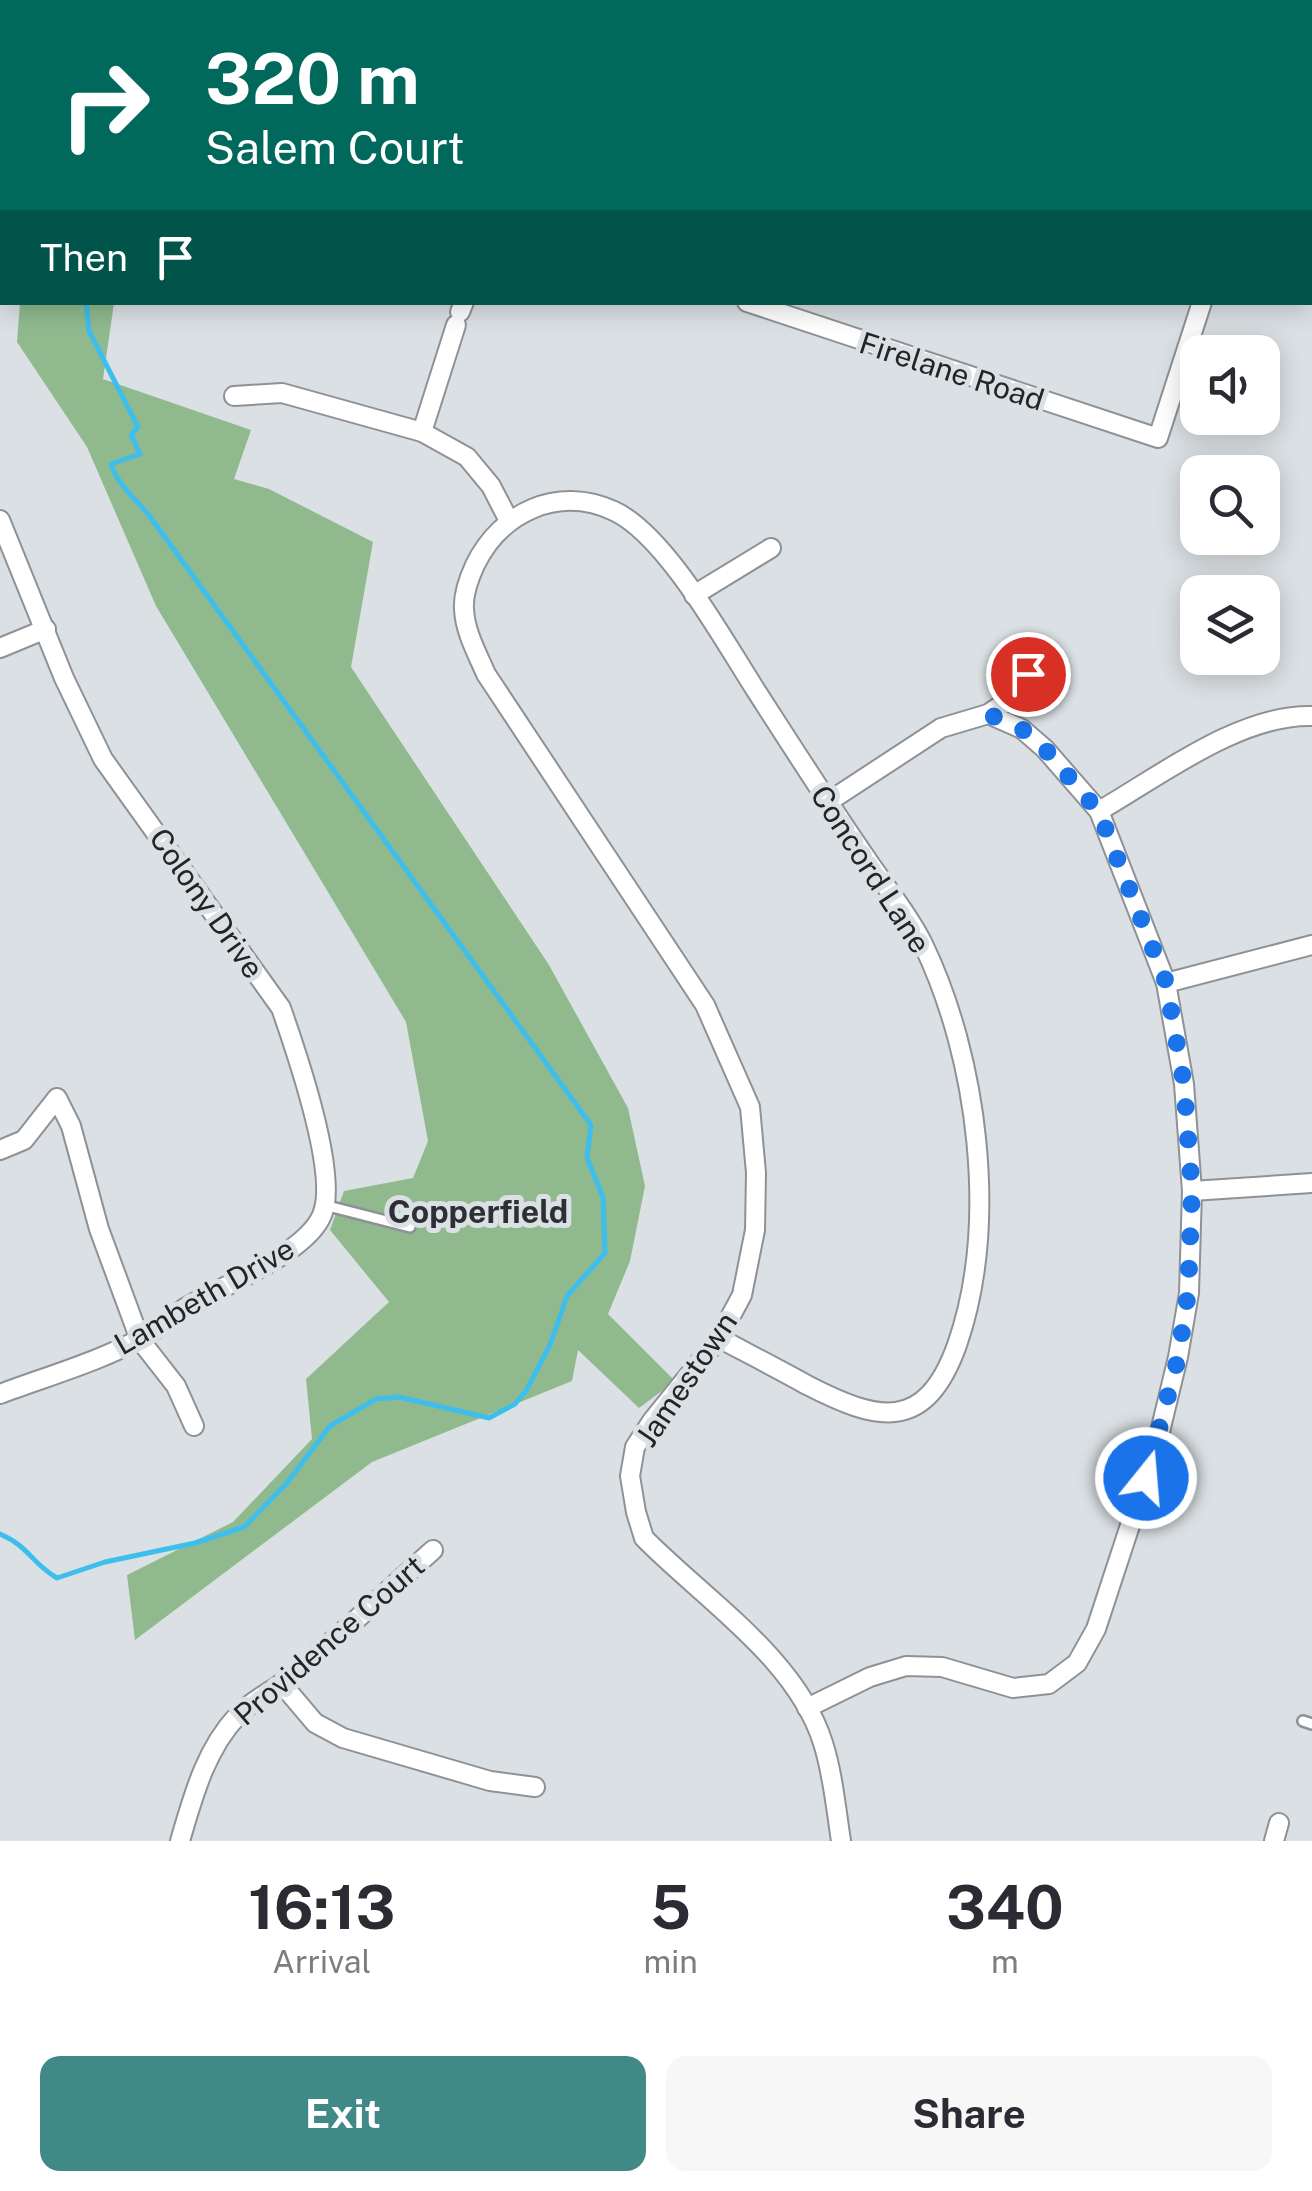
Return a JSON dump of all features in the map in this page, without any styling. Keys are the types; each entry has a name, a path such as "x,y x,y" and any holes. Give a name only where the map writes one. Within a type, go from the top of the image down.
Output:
{"street":[{"name":"Firelane Road","path":"755,305 1158,438 1201,305"},
{"path":"422,432 460,313"},
{"path":"234,396 282,392 422,432 467,457 491,486 508,520"},
{"name":"Concord Lane","path":"508,520 549,503 582,501 617,512 648,537 694,595 922,941 956,1029 975,1114 980,1202 970,1284 958,1341 946,1374 911,1409 882,1414 846,1405 720,1338"},
{"name":"Colony Drive","path":"0,520 64,678 104,759 281,1008 297,1052 322,1156 324,1199"},
{"name":"Jamestown","path":"508,520 484,546 471,575 463,605 466,628 486,674 705,1005 750,1108 756,1173 754,1230 742,1295 720,1338 652,1421 635,1448 630,1476 636,1512 644,1538 765,1650 808,1708 824,1743 841,1841"},
{"path":"694,595 770,548"},
{"path":"0,648 46,629"},
{"path":"828,802 941,728 988,714 1018,694 1038,654"},
{"path":"808,1708 870,1677 906,1666 942,1666 1014,1688 1049,1684 1077,1664 1096,1629 1158,1440 1178,1358 1188,1293 1192,1191 1184,1084 1166,982 1099,812 1022,729 988,714"},
{"path":"1099,812 1254,724 1289,716 1312,716"},
{"path":"1166,982 1312,945"},
{"path":"0,1150 24,1140 58,1098 71,1126 99,1228 140,1340 176,1386 194,1426"},
{"path":"1192,1191 1312,1183"},
{"name":"Lambeth Drive","path":"0,1394 140,1340 186,1308 296,1246 315,1226 324,1199"},
{"name":"Providence Court","path":"180,1841 199,1777 216,1744 239,1713 282,1684 432,1550"},
{"path":"282,1684 314,1723 343,1738 490,1781 535,1787"}],"lane":[{"path":"324,1199 410,1226"}],"green space":[{"path":"20,305 114,305 103,379 251,430 234,479 269,489 373,542 351,667 549,965 628,1108 645,1186 630,1261 608,1314 675,1381 639,1408 578,1350 572,1381 372,1462 135,1640 127,1575 233,1522 312,1439 306,1379 389,1302 330,1230 344,1191 413,1178 428,1141 406,1022 156,606 87,447 17,342"}],"waterway":[{"path":"0,1534 18,1544 57,1578 244,1527 286,1484 330,1426 376,1399 399,1397 489,1418 515,1404 526,1391 550,1345 567,1296 605,1253 603,1197 587,1158 591,1125 114,472 111,464 140,454 131,435 138,427 89,331 86,305"}],"district":[{"name":"Copperfield","path":"478,1211"}],"route":[{"path":"1028,674 1018,694 988,714 1022,729 1045,749 1099,812 1166,982 1184,1084 1192,1191 1188,1293 1178,1358 1146,1478"}]}
